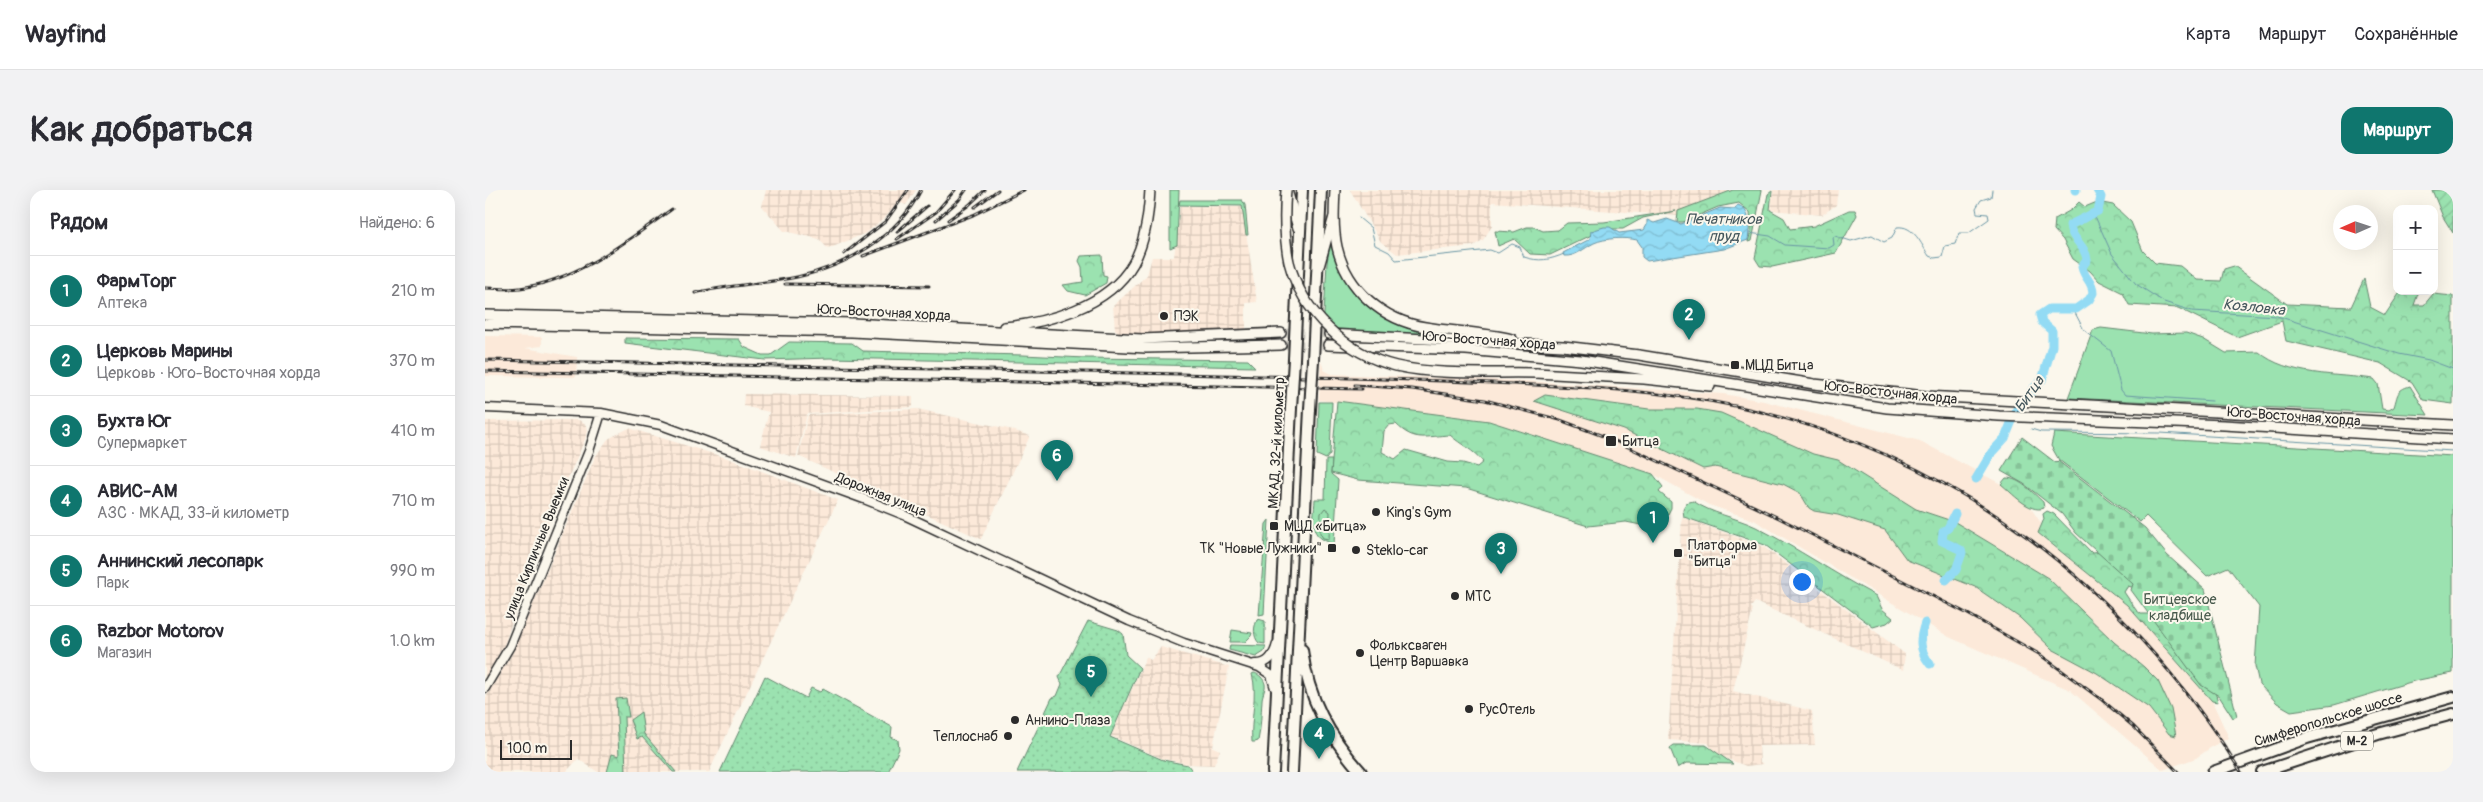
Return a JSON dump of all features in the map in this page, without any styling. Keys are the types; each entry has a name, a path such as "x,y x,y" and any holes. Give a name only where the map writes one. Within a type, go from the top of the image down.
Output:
{"highway":[{"name":"МКАД, 32-й километр","path":"1273,771 1302,190"},
{"path":"1292,772 1321,190"},
{"path":"1300,609 1304,663 1317,708 1334,740 1361,772"},
{"name":"Симферопольское шоссе","path":"2213,772 2333,730 2453,697"},
{"name":"М-2","path":"2261,772 2378,734 2453,714"}],"main road":[{"path":"972,330 1038,322 1101,298 1128,274 1144,239 1150,190"},
{"path":"1286,190 1295,215 1300,242"},
{"path":"1286,190 1285,232 1292,272 1313,309 1342,341 1368,356 1409,368 1644,379 1710,386 1732,386"},
{"path":"1335,190 1334,213 1337,247 1345,269 1360,292 1383,312 1407,323 1425,327 1493,334 1529,343"},
{"path":"1316,282 1334,213"},
{"name":"Юго-Восточная хорда","path":"485,314 852,323 1142,339 1281,333"},
{"name":"Юго-Восточная хорда","path":"485,324 851,332 1146,348 1281,345"},
{"name":"Юго-Восточная хорда","path":"1329,334 1529,343 1639,355 1857,390 1972,399 2453,425"},
{"name":"Юго-Восточная хорда","path":"1329,345 1529,355 1648,370 1732,386 1887,408 1963,414 2214,425 2453,439"},
{"name":"Дорожная улица","path":"485,408 601,413 661,425 864,499 1129,621 1191,645 1251,664 1271,675 1277,698"},
{"name":"улица Кирпичные Выемки","path":"485,688 510,646 589,451 601,413"},
{"path":"1251,664 1264,663 1271,658 1280,633"}],"shaded area":[{"path":"766,190 916,190 906,205 898,202 885,218 866,233 828,249 819,239 784,231 762,206"},
{"path":"1350,190 1732,190 1680,216 1492,202 1492,226 1483,240 1473,246 1397,254 1381,242"},
{"path":"1773,190 1838,190 1836,205 1822,215 1771,210"},
{"path":"1180,206 1242,207 1257,302 1246,303 1246,329 1182,333 1119,333 1115,329 1113,306 1147,275 1152,257 1174,257"},
{"path":"485,336 542,337 542,346 525,348 577,357 576,377 485,376"},
{"path":"1321,361 1324,370 1332,374 1527,381 1723,394 1764,401 1920,441 2001,484 2030,507 2041,523 2038,534 2127,605 2212,701 2229,738 2196,758 2163,770 2070,690 1949,637 1754,520 1709,505 1653,474 1489,421 1319,400","holes":["1545,395 1649,409 1813,454 1849,466 1883,490 1916,509 1955,522 2048,578 2114,642 2144,667 2169,734 2149,708 2097,673 2052,649 2020,618 1975,587 1913,562 1899,550 1885,530 1838,515 1814,511 1800,493 1783,484 1715,467 1703,469 1624,430 1535,401"]},
{"path":"744,394 913,396 913,407 807,414 796,458 760,446 769,412 743,406"},
{"path":"917,409 1009,429 1030,436 981,539 798,456 808,415"},
{"path":"579,420 587,426 586,437 540,542 504,645 485,678 485,421"},
{"path":"629,428 727,458 838,500 709,772 598,772 578,759 566,772 485,772 485,699 513,652 595,457 608,439"},
{"path":"1682,517 1764,547 1905,654 1903,670 1755,602 1751,607 1753,609 1733,691 1812,711 1815,745 1759,746 1760,762 1763,764 1746,766 1717,755 1708,743 1668,740"},
{"path":"1161,647 1229,667 1213,747 1220,750 1214,765 1188,764 1163,759 1111,736 1146,657 1151,660"}],"green space":[{"path":"1170,190 1179,190 1177,245 1170,248"},
{"path":"1733,190 1762,190 1752,241 1748,242 1751,231 1750,212 1739,203 1718,207 1683,222 1677,222 1678,211"},
{"path":"2432,190 2453,190 2453,233 2443,217"},
{"path":"1772,191 1770,210 1784,218 1790,229 1814,226 1849,210 1855,210 1857,215 1836,253 1772,267 1760,266 1755,258 1768,194"},
{"path":"1180,200 1242,200 1245,205 1248,235 1246,235 1242,206 1179,205"},
{"path":"2079,202 2085,207 2097,202 2113,205 2131,222 2143,251 2155,263 2180,266 2197,280 2221,281 2224,269 2234,266 2287,304 2351,307 2364,279 2370,307 2385,315 2398,295 2418,295 2414,305 2424,305 2432,295 2453,296 2453,404 2423,400 2412,382 2380,363 2286,341 2282,321 2237,337 2178,308 2129,305 2123,293 2099,281 2090,271 2073,259 2063,240 2054,230 2055,219 2071,210"},
{"path":"1676,211 1643,218 1623,229 1604,229 1550,255 1530,254 1514,239 1498,246 1495,231 1514,232 1527,227 1534,227 1543,231 1558,230 1567,223 1604,222"},
{"path":"1331,237 1339,266 1351,288 1366,305 1384,317 1405,325 1428,330 1482,337 1323,330 1327,263"},
{"path":"1102,255 1103,275 1107,276 1106,283 1085,295 1068,291 1063,285 1083,282 1082,267 1079,261 1081,256"},
{"path":"2101,328 2152,334 2186,333 2203,339 2226,353 2259,352 2284,366 2298,370 2374,379 2378,384 2382,409 2389,410 2394,407 2400,391 2410,386 2428,415 2068,398 2093,330"},
{"path":"625,338 739,339 744,347 762,355 771,355 789,342 852,343 863,351 1085,358 1248,360 1255,367 830,358 765,360 625,343"},
{"path":"1545,395 1649,409 1697,409 1721,413 1813,454 1838,460 1916,509 1955,522 2048,578 2114,642 2144,667 2158,681 2171,709 2176,736 2169,734 2149,708 2097,673 2052,649 2020,618 1975,587 1907,560 1885,530 1838,515 1814,511 1809,508 1800,493 1783,484 1715,467 1703,469 1624,430 1534,401"},
{"path":"1337,401 1489,421 1653,474 1663,487 1659,492 1671,502 1671,508 1668,514 1662,514 1656,528 1626,522 1588,526 1466,488 1358,480 1331,473","holes":["1396,424 1409,434 1421,437 1450,435 1476,454 1483,462 1477,467 1463,463 1448,462 1406,450 1395,459 1382,452 1384,431 1389,425"]},
{"path":"1319,402 1332,402 1330,454 1326,459 1317,455"},
{"path":"2054,433 2453,456 2453,673 2414,681 2334,705 2291,711 2277,703 2259,684 2255,666 2259,607 2228,567 2207,576 2146,516 2140,522 2059,460 2051,446"},
{"name":"Битцевское кладбище","path":"2022,437 2056,463 2058,461 2145,528 2167,555 2205,589 2237,716 2233,718 2219,696 2201,685 2131,590 2133,584 2076,533 2062,514 2024,484 2001,471"},
{"path":"1326,460 1332,460 1331,474 1338,480 1334,544 1325,541 1316,533 1313,522 1315,499 1325,499"},
{"path":"2006,478 2016,480 2026,487 2043,502 2044,508 2033,508 2021,501 2001,484"},
{"path":"1693,501 1708,509 1756,527 1876,596 1882,609 1893,618 1887,623 1873,627 1765,545 1684,517 1683,510 1686,503"},
{"path":"1325,508 1330,512 1329,539 1323,538 1320,533 1321,513"},
{"path":"2047,511 2054,514 2092,553 2107,552 2136,577 2135,588 2128,586 2124,592 2136,610 2141,614 2149,614 2199,637 2218,702 2212,701 2127,605 2038,533 2044,519 2043,514"},
{"path":"1269,520 1264,614 1259,615 1266,524"},
{"path":"1258,619 1265,621 1265,644 1259,643 1255,635 1255,625"},
{"path":"1088,621 1118,630 1123,634 1126,655 1140,668 1110,737 1163,760 1188,765 1193,772 1017,772 1052,698 1057,696 1062,684 1059,677"},
{"path":"1232,630 1252,633 1245,642 1230,642"},
{"path":"1230,645 1266,646 1264,652 1256,657 1229,650"},
{"path":"1252,674 1258,674 1265,686 1258,741 1252,742 1254,682"},
{"path":"765,676 806,698 811,688 820,692 823,689 892,727 891,737 898,740 899,749 888,772 720,772"},
{"path":"626,698 629,717 624,717 626,772 607,772 612,754 619,756 616,699"},
{"path":"641,712 644,734 676,772 673,772 642,737 637,739 630,720"},
{"path":"1674,745 1706,745 1733,764 1686,763 1678,768 1670,748"}],"water":[{"name":"Печатников пруд","path":"1738,205 1745,211 1749,220 1748,240 1724,249 1647,261 1642,257 1642,247 1637,240 1621,238 1599,241 1572,255 1564,256 1563,253 1590,239 1591,231 1604,227 1610,227 1619,233 1644,230 1647,220 1654,223 1667,219 1681,224 1720,208 1735,209"}],"waterway":[{"path":"1749,233 1770,236 1785,245 1829,248 1834,245 1833,237 1835,236 1851,241 1872,235 1884,242 1892,238 1897,227 1903,227 1916,236 1929,256 1934,258 1942,257 1945,246 1955,244 1959,233 1969,233 1989,219 1988,214 1977,213 1976,208 1981,200 1991,197 1992,190"},
{"name":"Битца","path":"1976,479 1992,452 2005,438 2019,404 2030,396 2032,390 2042,380 2052,346 2052,331 2042,322 2040,315 2049,309 2076,309 2089,300 2093,293 2092,286 2082,267 2087,260 2086,255 2073,235 2070,225 2098,211 2101,197 2097,190"},
{"name":"Козловка","path":"2094,214 2112,254 2136,284 2164,302 2192,311 2277,316 2399,354 2429,360 2453,369"},
{"path":"1359,218 1371,228 1375,245 1389,252 1396,260 1490,250 1498,253 1512,244 1520,247 1524,257 1529,259 1544,260 1564,254"},
{"path":"2073,309 2084,330 2111,351 2121,390 2125,395 2212,401"},
{"path":"2031,429 2041,432 2160,433 2453,451"},
{"name":"Битца","path":"1946,580 1956,570 1962,553 1961,550 1942,541 1943,532 1948,528 1955,514"},
{"name":"Битца","path":"1925,623 1921,645 1930,664"}],"tunnel":[{"path":"1281,333 1329,334"},
{"path":"1281,345 1328,345"}],"railway":[{"path":"844,254 886,221 908,190"},
{"path":"695,293 797,277 816,272 852,257 869,247 899,222 921,190"},
{"path":"897,239 936,212 955,190"},
{"path":"936,220 959,200 966,190"},
{"path":"948,220 969,205 985,190"},
{"path":"975,207 998,190"},
{"path":"863,256 973,215 1024,190"},
{"path":"897,232 927,206"},
{"path":"485,288 520,288 541,284 561,277 600,258 672,209"},
{"path":"785,284 929,286"},
{"path":"485,360 1430,380 1627,391 1684,397 1740,407 1818,429 1893,458 1963,494 2028,538 2089,588 2145,644 2196,705 2241,772"},
{"path":"485,371 1362,389"},
{"path":"1355,385 1412,389 1485,400 1560,420 1611,439 1779,518 1966,613 2039,654 2102,700 2134,727 2178,772"}],"place":[{"name":"ПЭК","path":"1164,316"},
{"name":"Церковь Марины","path":"1689,340"},
{"name":"МЦД Битца","path":"1735,365"},
{"name":"Битца","path":"1611,441"},
{"name":"Razbor Motorov","path":"1057,481"},
{"name":"King's Gym","path":"1376,512"},
{"name":"МЦД «Битца»","path":"1274,526"},
{"name":"ФармТорг","path":"1653,543"},
{"name":"ТК \"Новые Лужники\"","path":"1332,548"},
{"name":"Steklo-car","path":"1356,550"},
{"name":"Платформа \"Битца\"","path":"1678,553"},
{"name":"Бухта Юг","path":"1501,574"},
{"name":"МТС","path":"1455,596"},
{"name":"Фольксваген Центр Варшавка","path":"1360,653"},
{"name":"Аннинский лесопарк","path":"1091,697"},
{"name":"РусОтель","path":"1469,709"},
{"name":"Аннино-Плаза","path":"1015,720"},
{"name":"Теплоснаб","path":"1008,736"},
{"name":"АВИС-АМ","path":"1319,759"}]}
